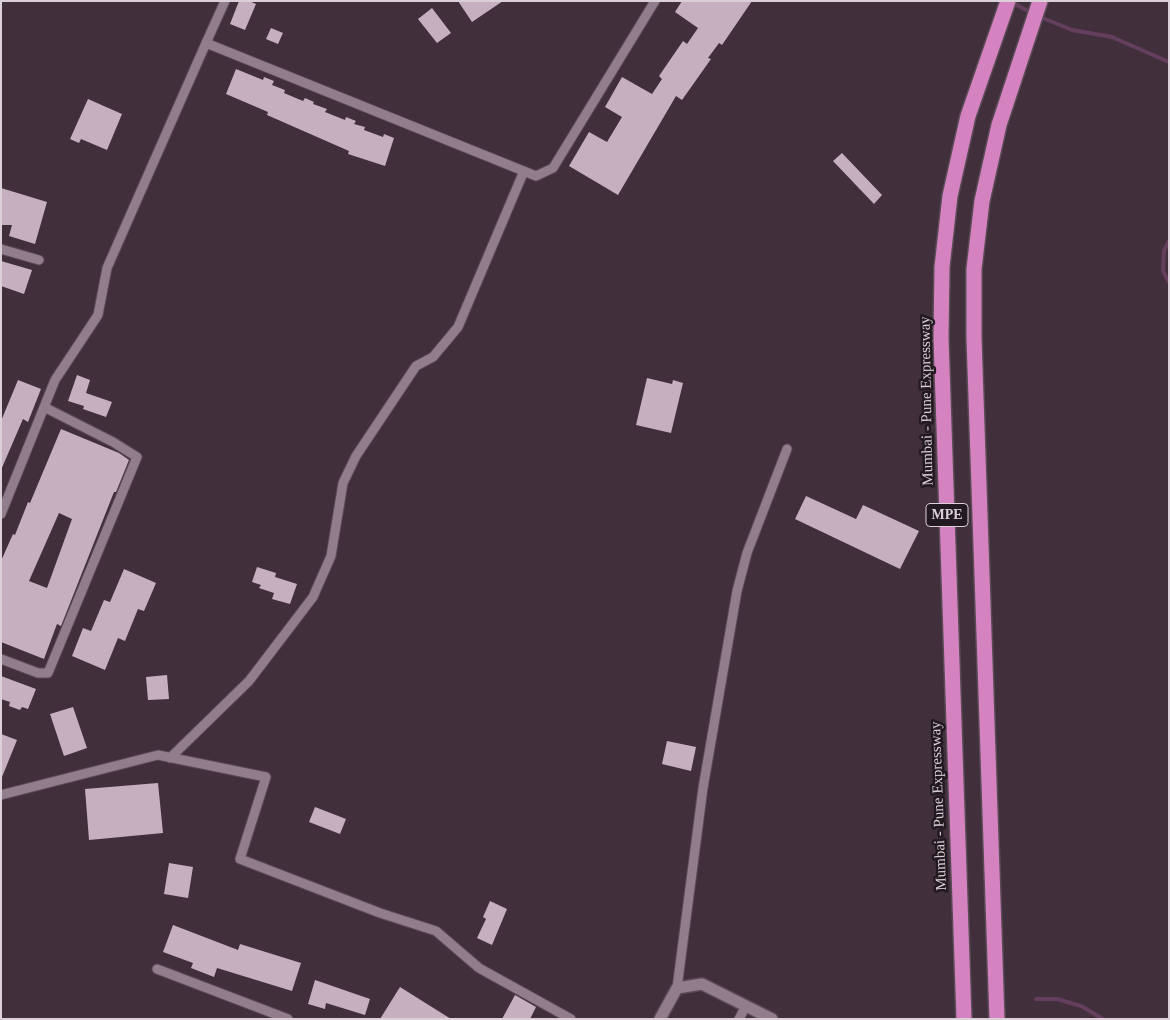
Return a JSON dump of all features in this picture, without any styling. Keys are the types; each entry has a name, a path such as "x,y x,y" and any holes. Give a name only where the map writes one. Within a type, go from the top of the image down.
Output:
{"highway":[{"name":"Mumbai - Pune Expressway","path":"964,1019 942,348 942,267 950,196 968,116 1008,1"},
{"name":"MPE","path":"996,1019 974,338 974,269 982,201 999,125 1040,1"}],"street":[{"path":"1,514 4,502 55,380 98,315 108,268 225,1"},
{"path":"206,43 536,176 553,168 655,1"},
{"path":"170,758 249,680 312,597 331,556 343,484 356,456 416,366 433,357 458,327 524,171"},
{"path":"1,250 39,260"},
{"path":"1,659 38,673 48,673 137,457 113,442 44,407"},
{"path":"660,1019 677,988 704,788 737,591 747,553 787,449"},
{"path":"1,795 158,755 266,777 240,859 380,913 436,931 479,968 571,1019"},
{"path":"157,969 288,1019"},
{"path":"677,988 702,984 772,1019"},
{"path":"739,1019 746,1006"}],"building":[{"path":"239,1 249,1 256,4 245,30 230,24"},
{"path":"458,1 503,1 472,22"},
{"path":"682,1 752,1 722,45 719,43 708,58 711,59 682,100 676,96 618,195 569,166 589,132 607,142 622,117 605,107 622,77 652,94 662,79 659,76 683,41 687,44 698,28 675,12"},
{"path":"432,8 451,33 437,43 418,19"},
{"path":"271,28 283,33 278,44 266,39"},
{"path":"236,69 263,80 264,77 274,81 272,85 285,90 284,93 303,101 305,98 314,102 313,104 327,109 325,112 345,120 346,117 356,121 354,124 365,127 364,130 383,137 384,134 394,138 385,166 348,154 349,151 267,115 268,112 226,94"},
{"path":"88,99 122,114 107,150 81,139 79,143 70,139"},
{"path":"842,153 882,195 874,204 833,161"},
{"path":"1,188 47,202 35,244 9,236 12,225 1,225"},
{"path":"1,261 32,270 24,294 1,286"},
{"path":"77,375 90,380 86,393 112,402 106,417 83,409 84,406 68,401"},
{"path":"647,378 672,384 673,380 683,383 671,433 636,425"},
{"path":"18,380 41,389 28,422 23,419 1,470 1,421"},
{"path":"61,429 119,453 129,460 116,492 114,492 61,626 57,624 44,659 1,642 1,561 13,534 15,535 28,502 30,503","holes":["59,513 72,519 47,588 29,581"]},
{"path":"806,496 856,519 863,505 919,531 900,569 795,519"},
{"path":"257,567 276,573 275,577 297,584 290,604 272,599 274,593 259,588 261,585 252,582"},
{"path":"124,569 156,583 144,611 138,609 125,641 118,638 105,670 72,656 83,628 91,631 104,600 110,602"},
{"path":"167,675 169,699 148,700 146,677"},
{"path":"1,676 36,689 28,709 22,707 20,710 9,706 10,702 1,699"},
{"path":"73,707 87,748 64,756 50,714"},
{"path":"1,734 17,740 2,777 1,777"},
{"path":"667,741 696,747 691,771 662,764"},
{"path":"158,783 163,833 89,840 85,789"},
{"path":"315,807 346,819 340,834 309,822"},
{"path":"169,863 193,867 188,898 164,894"},
{"path":"490,901 507,909 492,945 477,938 486,919 483,917"},
{"path":"173,925 238,950 240,944 301,963 292,991 217,968 214,977 191,968 193,963 163,952"},
{"path":"315,980 370,999 365,1015 326,1003 325,1009 308,1004"},
{"path":"400,987 451,1019 380,1019"},
{"path":"515,995 536,1007 530,1019 502,1019"}],"waterway":[{"path":"1011,2 1032,13"},
{"path":"1038,16 1072,30 1112,37 1169,62"},
{"path":"1169,241 1164,251 1163,271 1169,282"},
{"path":"1036,999 1057,999 1081,1006 1103,1019"}]}
